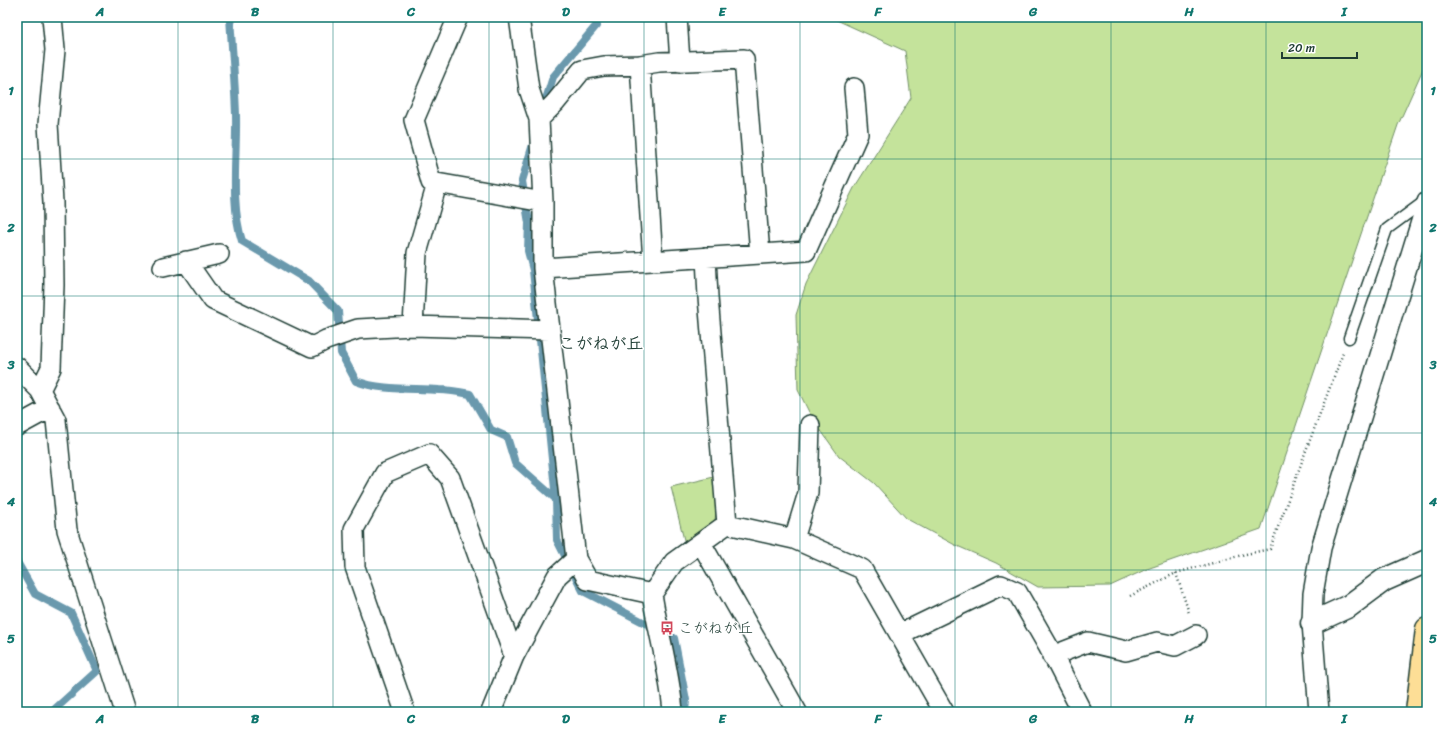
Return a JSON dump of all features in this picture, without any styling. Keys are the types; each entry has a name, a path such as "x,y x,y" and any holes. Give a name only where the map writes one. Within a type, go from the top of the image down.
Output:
{"highway":[{"path":"1417,712 1427,629"}],"street":[{"path":"40,390 51,368 54,293 53,202 48,124 55,50 52,17"},
{"path":"458,17 414,120 431,182 540,202"},
{"path":"519,17 529,90 539,119 544,330 571,563 588,580 652,594"},
{"path":"678,17 680,62"},
{"path":"539,119 555,103 582,70 604,66 744,59 760,254"},
{"path":"640,65 653,261"},
{"path":"543,268 806,251 858,134 854,88"},
{"path":"413,326 418,253 437,184"},
{"path":"1320,712 1312,623 1313,594 1321,548 1427,201"},
{"path":"163,267 219,254"},
{"path":"706,257 727,524"},
{"path":"186,261 213,300 312,347 326,340 358,329 413,326 544,330"},
{"path":"17,367 40,390 56,420 67,530 125,712"},
{"path":"17,426 50,408"},
{"path":"794,539 808,494 810,425"},
{"path":"405,712 355,567 354,529 385,473 429,454 450,478 514,656"},
{"path":"673,712 671,688 652,594 674,562 727,524 794,539 862,569 944,712"},
{"path":"700,543 797,712"},
{"path":"1312,623 1348,606 1384,580 1427,561"},
{"path":"491,712 514,656 557,576 571,563"},
{"path":"900,634 1001,585 1017,592 1082,712"},
{"path":"1052,656 1088,642 1126,651 1157,642 1175,646 1196,635"}],"lane":[{"path":"1349,338 1387,229 1427,201"}],"path":[{"path":"1130,596 1176,573 1270,549 1349,338"},
{"path":"1176,573 1196,635"}],"green space":[{"path":"830,17 1427,17 1427,60 1398,125 1261,529 1147,569 1110,586 1038,587 996,563 955,545 907,519 874,483 839,456 812,418 798,390 796,315 806,284 854,188 911,98 905,51"},
{"path":"714,477 717,503 715,520 685,544 671,487"}],"waterway":[{"path":"230,17 236,115 235,195 238,227 242,241 309,281 338,311 341,353 356,381 387,388 447,390 470,394 491,430 507,437 515,463 556,499 557,540 583,591 674,638 686,700 685,712"},
{"path":"543,109 553,77 596,26 599,17"},
{"path":"534,141 522,181 529,223 528,251 533,270 556,499"},
{"path":"17,562 35,594 71,613 97,671 55,709 55,712"}],"place":[{"name":"こがねが丘","path":"667,628"}],"district":[{"name":"こがねが丘","path":"601,343"}]}
